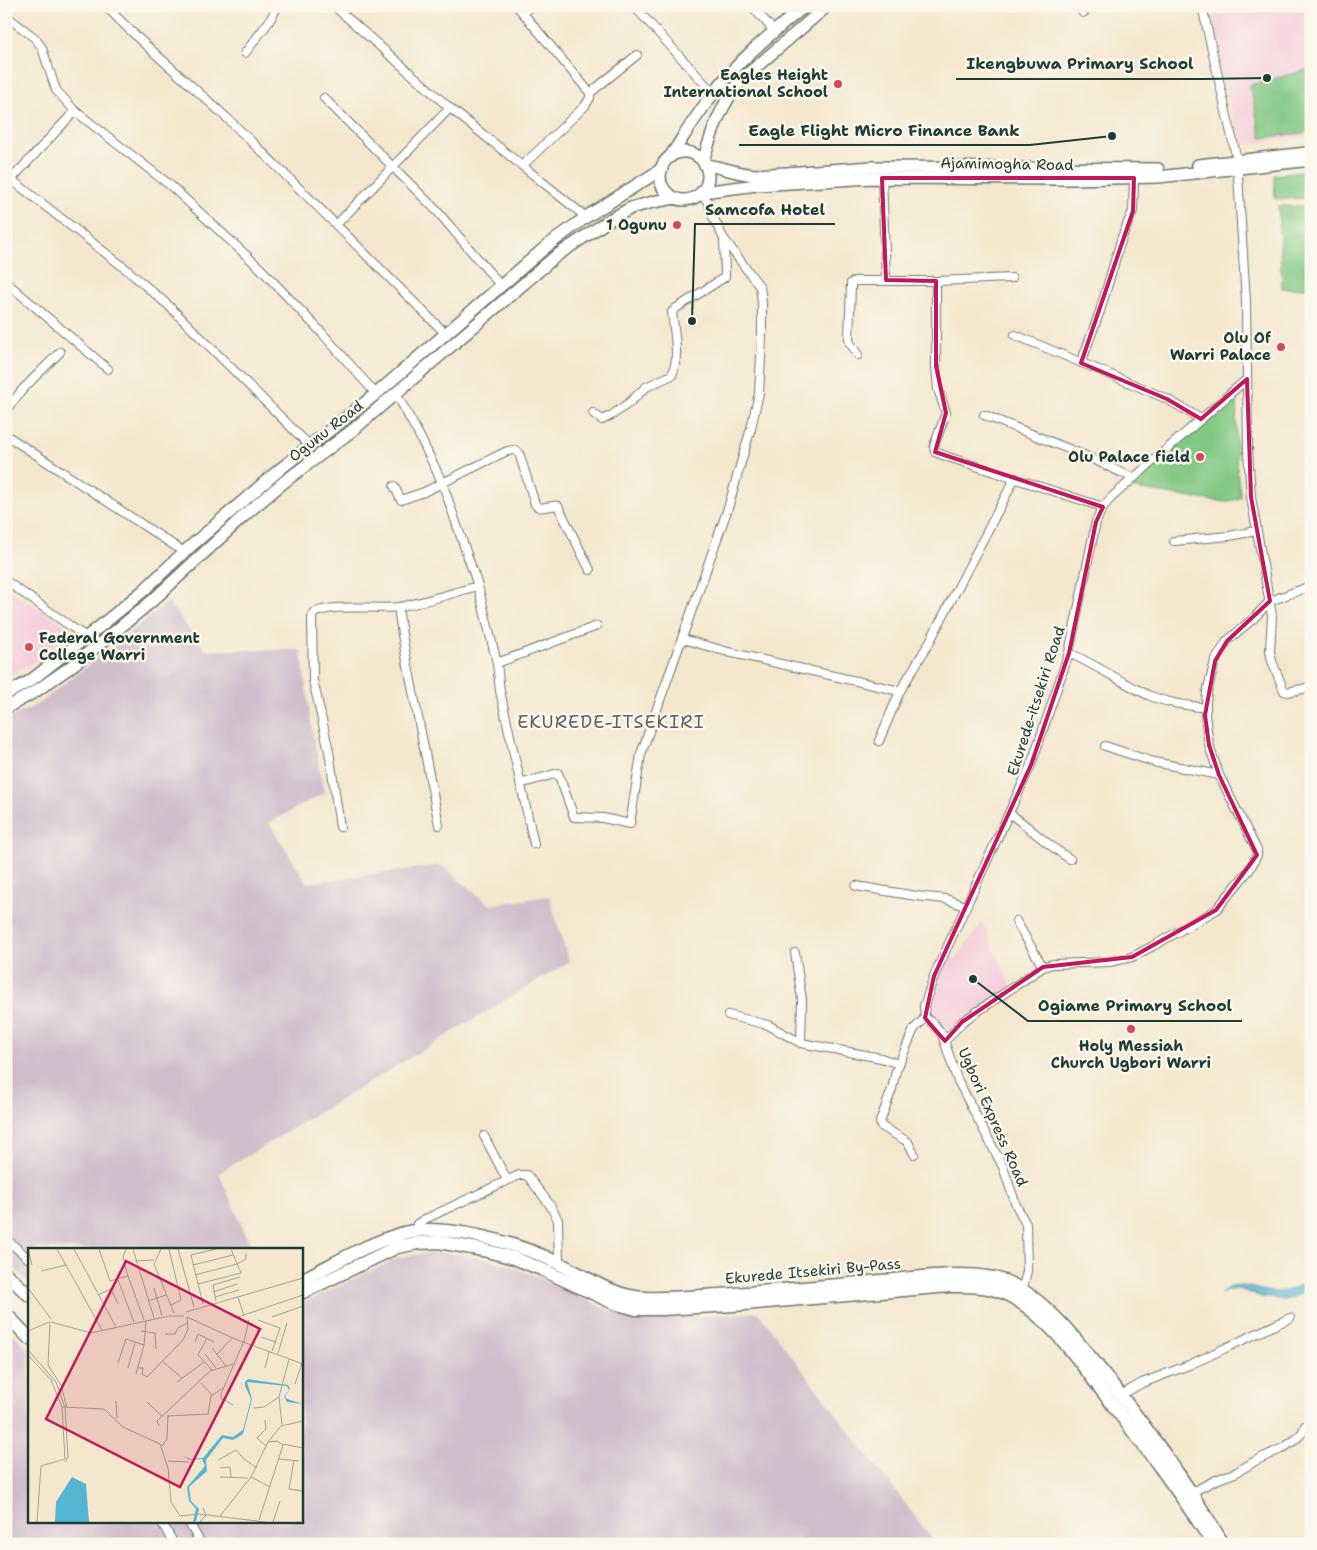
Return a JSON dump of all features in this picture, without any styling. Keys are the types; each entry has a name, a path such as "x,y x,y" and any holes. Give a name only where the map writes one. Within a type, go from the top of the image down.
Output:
{"main road":[{"path":"805,6 774,31 739,64 713,93 662,169 661,183 664,189 675,198 687,200 700,193 708,179 704,163 714,124 730,94 742,80 827,6"},
{"path":"670,157 678,153 687,152 696,155 704,163"},
{"name":"Ajamimogha Road","path":"700,193 799,182 882,178 1134,178 1311,152"},
{"name":"Ajamimogha Road","path":"704,163 744,174 756,174 873,167 1150,170 1210,164 1311,160"},
{"name":"Ogunu Road","path":"6,694 30,680 143,590 279,470 376,394 547,246 586,217 662,169"},
{"name":"Ogunu Road","path":"6,708 63,673 107,638 152,601 255,507 396,394 524,282 571,246 611,219 632,208 675,198"},
{"path":"417,358 426,367"},
{"name":"Ekurede Itsekiri By-Pass","path":"302,1280 380,1242 406,1232 443,1231 470,1234 522,1248 559,1263 619,1294 642,1298 767,1292 952,1276 988,1276 1009,1282 1077,1358 1147,1448 1213,1544"},
{"name":"Ekurede Itsekiri By-Pass","path":"302,1293 397,1247 439,1242 514,1258 606,1300 636,1309 725,1305 972,1286 980,1286 1021,1296 1044,1308 1068,1331 1121,1395 1192,1492 1223,1544"},
{"path":"6,1274 28,1294"},
{"path":"6,1314 28,1337"}],"street":[{"path":"106,6 148,49 226,118 445,333"},
{"path":"244,53 268,23 278,6"},
{"path":"334,6 450,108 586,217"},
{"path":"517,6 590,93 590,98 585,106 523,165"},
{"path":"523,13 531,6"},
{"path":"634,6 713,93"},
{"path":"752,6 774,31"},
{"path":"1083,13 1090,6"},
{"path":"1202,6 1237,164 1246,301 1250,488 1272,616 1270,651 1284,690 1288,692 1311,687"},
{"path":"6,16 35,38 42,48 56,90 75,111 171,186 260,268 322,333 376,394"},
{"path":"590,93 637,55"},
{"path":"324,98 437,212 501,286"},
{"path":"336,225 450,108"},
{"path":"75,111 9,183 126,269 169,306 310,446"},
{"path":"882,178 886,280"},
{"path":"1081,363 1100,311 1122,237 1133,211 1134,178"},
{"path":"520,784 558,773 574,817 603,818 630,824 641,754 728,508 759,393 762,303 760,287 724,239 708,202 700,193"},
{"path":"593,413 602,420 612,415 646,387 672,375 675,353 672,312 675,308 725,277 724,239"},
{"path":"858,355 849,338 852,283 855,281 936,281 1012,278"},
{"path":"936,281 936,366 938,389 946,413 934,449 948,457 1103,507"},
{"path":"6,282 108,369"},
{"path":"1015,335 1167,399 1201,419"},
{"path":"6,410 23,389 60,352"},
{"name":"Ekurede-itsekiri Road","path":"925,1018 924,1006 934,976 1031,765 1069,653 1096,522 1103,507 1133,478 1247,378"},
{"path":"396,394 442,482 478,586 497,663 500,691 534,844"},
{"path":"984,414 1086,456 1133,478"},
{"path":"6,435 184,552"},
{"path":"394,486 401,500 424,492 507,451 514,450 519,453 535,504 538,508 542,509 552,505 558,506 590,570"},
{"path":"879,742 900,691 929,642 1015,478"},
{"path":"1174,541 1229,536 1256,531"},
{"path":"6,581 86,637"},
{"path":"340,827 328,751 313,680 312,617 314,613 321,610 398,607 478,586"},
{"path":"945,1041 962,1022 1043,967 1053,964 1110,962 1132,957 1216,910 1250,869 1257,855 1257,850 1219,775 1208,745 1205,715 1208,692 1215,661 1227,641 1254,618 1270,600 1311,586"},
{"path":"398,607 439,825"},
{"path":"497,663 597,626"},
{"path":"683,638 746,656 900,691"},
{"path":"1069,653 1149,696 1176,704 1206,708"},
{"path":"1104,746 1154,762 1219,775"},
{"path":"1010,814 1041,836 1055,850 1070,859"},
{"path":"856,886 946,899 965,906"},
{"path":"1016,921 1043,967"},
{"path":"795,953 802,1000 801,1043"},
{"path":"728,1015 768,1025 801,1043 881,1058 899,1064"},
{"path":"914,1154 908,1142 881,1126 880,1122 899,1064 914,1028 925,1018"},
{"name":"Ugbori Express Road","path":"925,1018 939,1029 945,1041 958,1080 1003,1167 1016,1205 1026,1224 1027,1271 1021,1296"},
{"path":"484,1136 507,1180"},
{"path":"419,1231 417,1224 423,1220 507,1180 519,1175 527,1175 550,1205 558,1220 559,1263"},
{"path":"6,1239 28,1257"},
{"path":"1121,1395 1142,1383 1189,1365 1290,1318"},
{"path":"1192,1492 1237,1472 1283,1448 1295,1440 1302,1433 1305,1426"},
{"path":"162,1522 174,1544"},
{"path":"189,1522 201,1544"}],"highlighted area":[{"path":"882,178 1134,178 1133,211 1081,363 1167,399 1201,419 1247,379 1251,497 1270,601 1227,641 1215,661 1205,715 1209,745 1219,775 1257,855 1216,910 1132,957 1043,967 962,1022 945,1041 925,1018 934,976 1031,765 1069,653 1096,522 1103,507 935,452 946,413 936,366 936,281 886,280"}],"shaded area":[{"path":"761,6 788,6 773,20"},
{"path":"1251,6 1311,6 1311,135 1240,146 1207,20"},
{"name":"Federal Government College Warri","path":"6,588 74,630 32,663 6,676"},
{"path":"168,602 205,650 301,650 312,729 324,793 269,823 307,883 441,865 490,905 549,896 569,962 219,1173 252,1248 28,1248 28,1282 6,1261 6,720 40,703"},
{"path":"982,922 1011,986 951,1031 943,1029 925,1006 942,983 935,976 942,959 949,957 956,959"},
{"path":"425,1253 474,1256 531,1274 608,1310 646,1320 758,1312 936,1544 6,1544 6,1325 28,1349 28,1522 302,1522 302,1304 398,1258"}],"green space":[{"path":"1311,69 1311,132 1261,138 1250,85"},
{"path":"1311,169 1311,198 1275,199 1274,175"},
{"path":"1278,206 1311,206 1311,288 1282,288"},
{"name":"Olu Palace field","path":"1238,388 1236,457 1241,498 1225,502 1129,488"}],"water":[{"path":"1311,1277 1311,1287 1309,1289 1284,1300 1262,1297 1238,1289 1220,1293 1235,1285 1275,1292 1289,1290"}],"place":[{"name":"Ikengbuwa Primary School","path":"1267,78"},
{"name":"Eagles Height International School","path":"838,84"},
{"name":"Eagle Flight Micro Finance Bank","path":"1112,136"},
{"name":"1 Ogunu","path":"677,225"},
{"name":"Samcofa Hotel","path":"692,321"},
{"name":"Olu Of Warri Palace","path":"1281,347"},
{"name":"Olu Palace field","path":"1200,457"},
{"name":"Federal Government College Warri","path":"29,647"},
{"name":"Ogiame Primary School","path":"973,979"},
{"name":"Holy Messiah Church Ugbori Warri","path":"1131,1029"}],"district":[{"name":"EKUREDE-ITSEKIRI","path":"611,722"}]}
